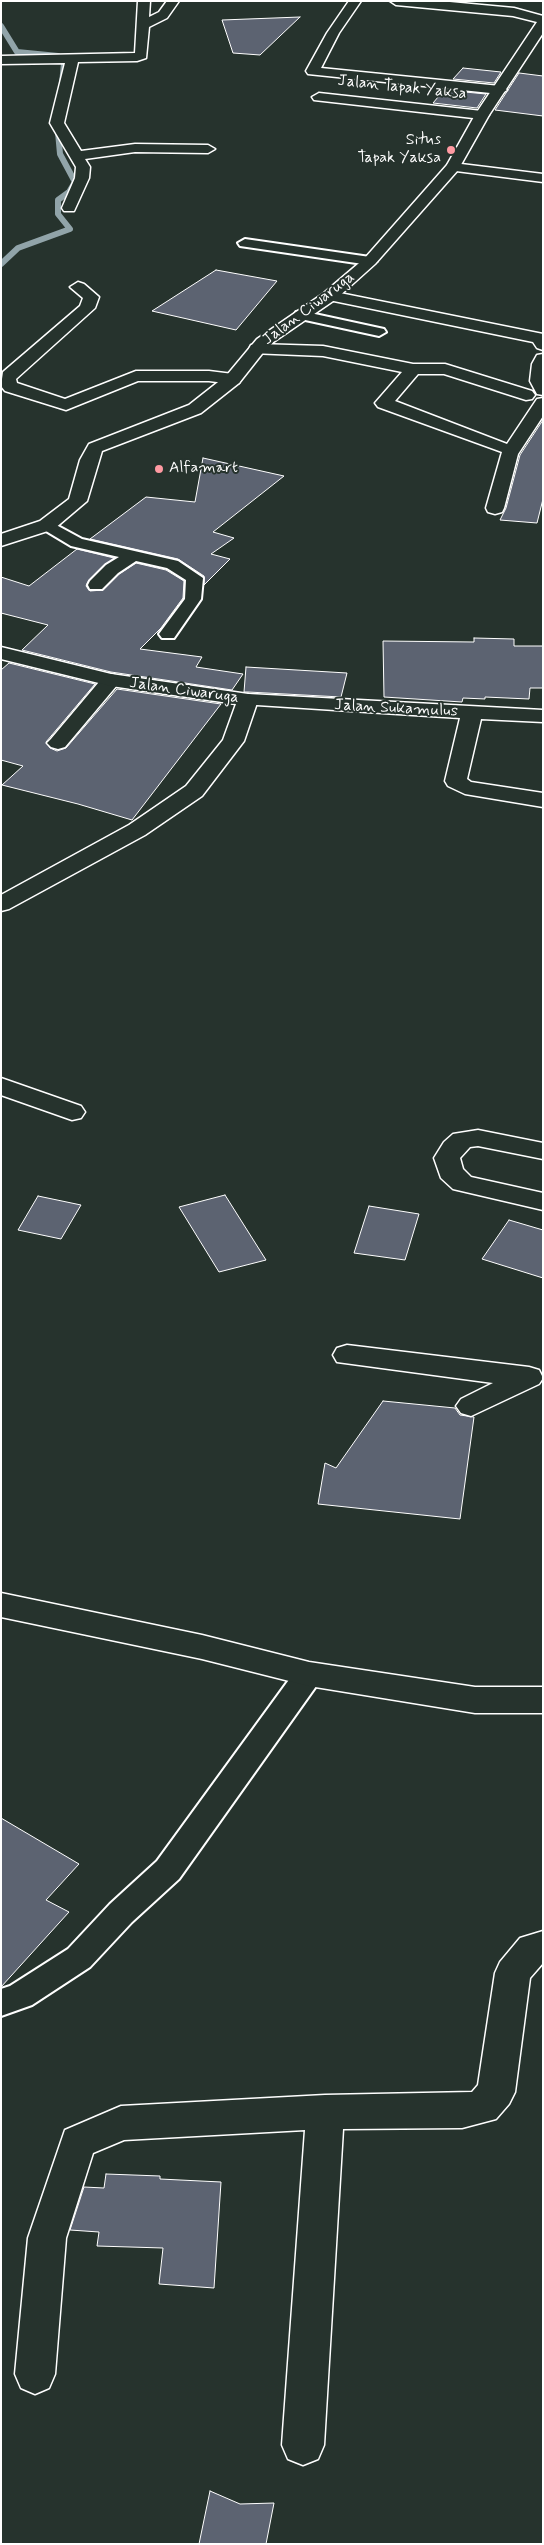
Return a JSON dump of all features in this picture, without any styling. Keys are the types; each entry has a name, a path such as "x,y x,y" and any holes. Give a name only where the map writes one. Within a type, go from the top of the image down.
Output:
{"street":[{"path":"1,60 138,57 141,55 144,1"},
{"path":"144,25 163,15 173,1"},
{"path":"355,1 333,33 313,70 500,90"},
{"name":"Jalan Ciwaruga","path":"1,540 47,526 78,502 95,448 195,409 233,379 263,342 330,296 370,261 454,167 482,115 543,22 514,12 396,1"},
{"path":"69,208 82,178 83,167 57,123 72,59"},
{"name":"Jalan Tapak Yaksa","path":"319,97 482,115"},
{"path":"75,156 135,148 208,149"},
{"path":"454,167 543,178"},
{"path":"78,287 91,297 87,308 9,376 6,382 11,386 66,405 136,376 209,376 233,379"},
{"path":"330,296 539,338 543,345"},
{"path":"257,350 323,351 413,369 445,369 526,396"},
{"path":"543,359 540,364 538,381 543,390"},
{"path":"413,369 384,403 500,447"},
{"path":"495,508 509,454 543,403"},
{"name":"Jalan Ciwaruga","path":"1,653 111,680 248,700 233,741 194,791 137,830 1,904"},
{"path":"58,743 111,680"},
{"name":"Jalan Sukamulus","path":"248,700 543,716"},
{"path":"472,713 456,781 465,787 543,800"},
{"path":"1,1086 72,1112"},
{"path":"543,1151 496,1140 478,1138 462,1140 453,1148 447,1158 450,1172 462,1183 543,1202"},
{"path":"347,1355 534,1376"},
{"path":"471,1406 534,1376"},
{"path":"1,1605 202,1647 308,1674 475,1700 543,1700"},
{"path":"35,2374 48,2238 78,2142 121,2123 324,2112 462,2111 484,2107 496,2092 513,1973 533,1949 543,1946"},
{"path":"303,2445 324,2112"}],"lane":[{"path":"245,243 370,261"},
{"path":"301,316 379,332"},
{"path":"47,526 77,543 172,564 195,578 193,599 168,634"},
{"path":"96,585 112,569 133,556"},
{"path":"1,2003 21,1996 79,1958 120,1913 168,1870 308,1674"}],"building":[{"path":"300,17 260,55 233,53 222,20"},
{"path":"463,68 501,72 494,83 453,79"},
{"path":"519,73 543,76 543,116 495,110"},
{"path":"444,90 486,94 477,108 433,103"},
{"path":"216,270 277,281 236,330 152,311"},
{"path":"543,420 543,499 537,523 500,520 506,508 520,455"},
{"path":"203,458 284,476 213,532 234,538 211,554 230,559 204,585 204,576 178,559 90,539 146,497 195,502"},
{"path":"77,549 114,558 89,580 86,586 90,591 103,590 119,574 136,563 166,570 184,581 183,598 161,628 140,649 202,657 196,667 243,674 232,690 111,672 22,650 48,625 1,613 1,577 29,586"},
{"path":"474,638 514,639 514,646 543,646 543,688 530,688 529,699 485,697 485,699 463,698 462,702 384,697 383,641 474,642"},
{"path":"9,663 95,684 46,742 50,748 57,751 66,748 117,689 221,704 132,820 2,785 23,766 1,760 1,670"},
{"path":"246,667 347,673 341,697 244,692"},
{"path":"225,1195 266,1260 219,1272 179,1207"},
{"path":"38,1196 81,1205 61,1239 18,1230"},
{"path":"369,1206 419,1214 405,1260 354,1253"},
{"path":"509,1220 543,1230 543,1278 482,1259"},
{"path":"383,1401 455,1408 460,1415 474,1417 460,1519 318,1504 325,1463 336,1468"},
{"path":"1,1818 79,1864 46,1900 69,1912 1,1987"},
{"path":"106,2174 160,2176 160,2179 221,2182 214,2288 159,2284 163,2248 97,2246 99,2232 70,2230 84,2187 104,2188"},
{"path":"210,2491 240,2504 274,2503 266,2544 199,2544"}],"waterway":[{"path":"1,26 17,52 58,56 64,63 62,84"},
{"path":"1,264 18,248 70,229 58,214 58,200 69,192 75,182 60,154 57,121"}],"place":[{"name":"Situs Tapak Yaksa","path":"451,150"},
{"name":"Alfamart","path":"159,469"}]}
